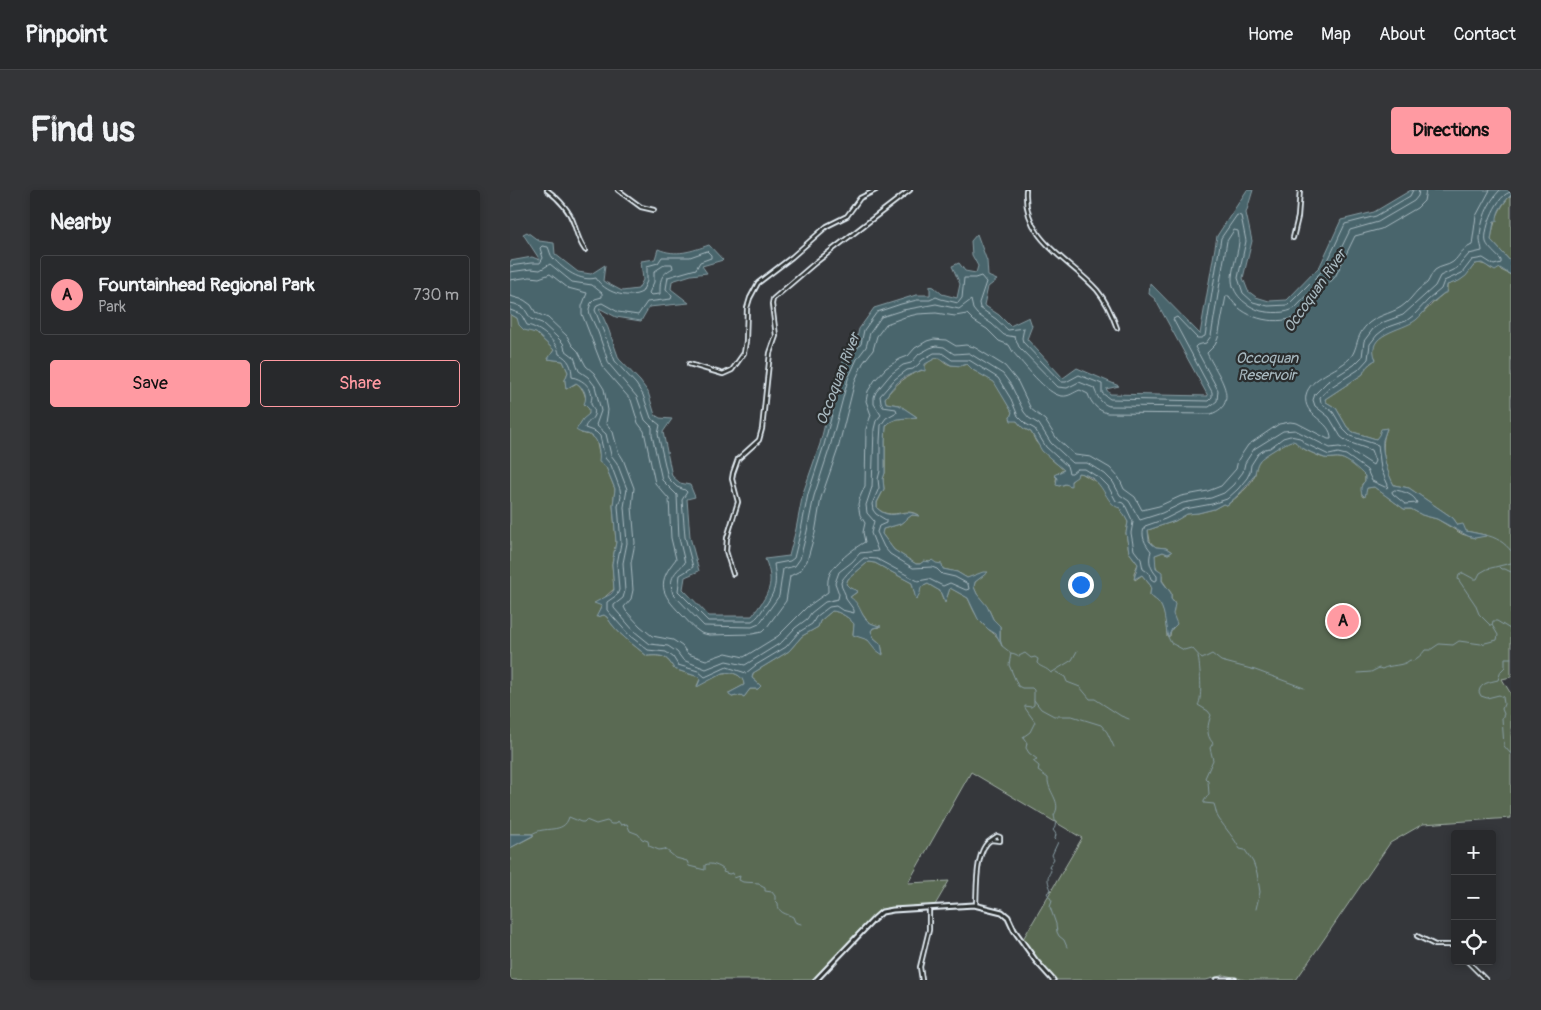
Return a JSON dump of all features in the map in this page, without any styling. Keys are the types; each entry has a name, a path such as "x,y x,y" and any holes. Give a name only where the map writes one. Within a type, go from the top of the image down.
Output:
{"street":[{"path":"547,190 558,198 566,208 574,222 578,239 586,250"},
{"path":"618,190 641,207 654,210"},
{"path":"688,364 723,374 732,370 744,353 747,308 758,284 827,226 847,216 860,198 876,190"},
{"path":"733,574 726,551 727,538 738,502 732,476 738,459 759,440 762,429 769,357 776,336 773,299 815,263 910,190"},
{"path":"1026,190 1028,213 1036,232 1048,247 1081,274 1097,291 1110,309 1117,328"},
{"path":"1294,238 1300,190"},
{"path":"976,905 980,854 985,844 991,840"},
{"path":"816,980 880,914 893,910 976,905 998,910 1006,915 1036,961 1053,980"},
{"path":"922,980 920,967 929,930 929,909"},
{"path":"1417,936 1435,945 1451,945"},
{"path":"1471,965 1486,980"},
{"path":"1217,980 1235,980"}],"green space":[{"path":"1511,195 1511,262 1491,240 1497,216"},
{"path":"1478,263 1486,265 1491,269 1500,268 1511,275 1511,677 1502,679 1511,694 1511,818 1423,824 1390,843 1296,980 1246,980 1224,975 1206,980 1056,980 1043,967 1023,939 1082,838 971,772 908,883 949,881 935,905 891,908 878,913 814,980 510,980 510,848 533,836 532,834 510,834 510,314 530,331 536,333 554,350 548,359 563,361 568,372 565,380 566,389 577,383 585,394 590,411 588,416 581,422 581,433 596,439 600,458 615,489 613,505 616,542 612,564 614,589 605,597 597,617 604,615 607,617 620,633 647,656 663,657 669,661 674,669 699,677 697,686 723,673 737,674 742,679 744,685 729,693 732,697 741,695 744,697 750,689 758,689 761,686 752,678 753,673 789,651 802,636 818,627 820,621 832,611 850,619 854,624 853,634 868,640 883,654 881,644 874,638 871,631 873,628 880,627 868,622 850,597 857,592 856,590 846,584 848,579 868,562 875,563 912,583 915,595 920,591 921,587 928,584 940,591 943,599 947,597 950,588 968,598 984,626 1000,640 1000,626 993,619 974,587 975,582 985,574 967,578 957,572 943,569 933,562 916,564 894,550 882,534 883,529 900,524 912,515 918,515 908,512 888,514 877,508 877,503 884,489 886,426 897,419 917,417 899,405 886,403 885,398 902,381 912,374 923,370 930,361 937,358 951,365 967,364 973,370 995,382 1012,412 1010,418 1031,432 1036,442 1064,470 1057,473 1056,481 1059,486 1070,483 1078,473 1083,474 1098,483 1106,495 1122,510 1128,522 1126,533 1129,552 1138,564 1134,573 1135,580 1142,575 1151,586 1150,595 1159,603 1163,611 1167,636 1170,636 1174,602 1156,566 1155,555 1163,552 1168,554 1172,552 1152,544 1148,530 1175,521 1187,514 1214,509 1223,504 1227,505 1251,482 1257,465 1262,458 1290,441 1321,457 1340,458 1354,465 1365,476 1365,481 1362,484 1362,496 1364,497 1367,488 1374,487 1404,509 1411,509 1422,515 1437,519 1462,534 1475,538 1485,535 1466,531 1453,518 1409,488 1394,485 1388,472 1383,450 1387,429 1376,439 1353,432 1347,427 1336,408 1326,402 1325,399 1363,374 1365,368 1376,359 1373,351 1378,339 1415,320 1447,291 1447,285 1462,279"}],"water":[{"name":"Occoquan Reservoir","path":"1247,190 1253,190 1246,213 1252,241 1243,278 1248,291 1256,297 1269,301 1287,300 1320,266 1341,220 1374,212 1411,190 1511,190 1511,195 1499,210 1497,221 1494,221 1491,240 1511,262 1511,275 1500,268 1495,271 1482,263 1475,264 1466,276 1459,281 1447,285 1446,293 1429,305 1416,320 1380,338 1375,344 1376,360 1368,366 1363,374 1325,399 1326,402 1336,408 1347,427 1353,432 1376,439 1381,429 1387,428 1383,440 1383,450 1387,469 1394,485 1409,488 1453,518 1458,525 1463,524 1466,531 1486,536 1475,538 1468,536 1437,519 1422,515 1411,509 1404,509 1374,487 1367,488 1365,497 1361,489 1365,476 1357,468 1343,459 1322,457 1290,441 1260,460 1250,481 1227,505 1223,504 1214,509 1187,514 1175,521 1148,530 1149,541 1152,544 1172,552 1168,554 1163,552 1155,555 1156,568 1162,572 1162,581 1171,593 1171,599 1175,604 1173,614 1177,624 1168,637 1162,608 1150,595 1151,586 1142,575 1134,579 1138,564 1129,552 1126,533 1128,522 1120,508 1110,502 1094,479 1087,475 1078,473 1077,477 1071,481 1071,486 1065,484 1056,485 1057,478 1054,475 1064,470 1042,451 1031,432 1023,428 1017,421 1011,421 1012,412 994,382 973,370 967,364 961,366 951,365 940,358 936,358 925,364 925,371 921,370 902,379 885,398 886,403 899,405 917,417 897,419 886,426 884,489 877,502 877,508 888,514 914,513 919,516 912,515 900,524 883,529 882,534 894,550 916,564 932,560 942,564 943,569 957,572 967,578 988,572 975,582 974,587 993,619 1000,626 1002,646 996,634 978,619 968,598 950,588 945,603 940,591 928,584 921,587 916,600 912,583 875,563 868,562 848,579 846,584 858,591 850,597 858,605 865,618 869,622 881,626 873,628 871,631 874,638 881,644 883,655 868,640 853,635 854,624 850,619 832,611 820,621 818,627 802,636 789,651 753,673 752,678 761,686 758,689 750,689 744,697 741,695 732,697 729,695 729,693 744,685 742,679 737,674 723,673 697,687 700,680 699,677 674,669 666,658 647,656 620,633 607,617 604,615 596,617 602,606 594,603 611,594 614,590 612,564 616,542 613,505 615,489 606,467 599,462 598,444 592,436 576,430 583,419 589,414 589,409 584,404 586,398 583,389 576,383 566,389 565,380 568,372 563,361 548,359 554,350 536,333 524,330 519,325 517,318 510,314 510,261 532,257 540,260 523,234 527,232 539,241 554,243 555,254 578,272 591,274 605,265 603,281 622,291 638,289 643,280 641,261 655,259 658,249 678,253 709,245 723,260 702,266 707,273 691,275 672,281 671,289 689,303 649,307 641,321 616,317 599,308 619,359 648,392 655,415 660,418 672,419 663,432 672,476 680,483 690,485 695,497 687,499 690,537 699,571 685,577 683,589 709,616 752,616 769,589 770,576 765,559 789,556 803,493 820,444 837,375 847,353 856,342 859,329 874,308 916,295 930,295 930,286 942,294 957,298 960,284 952,266 959,263 965,271 976,273 978,266 972,255 971,241 977,234 987,261 988,276 997,280 988,287 984,305 999,315 1010,326 1029,317 1032,326 1027,339 1063,378 1077,368 1119,386 1106,389 1110,394 1208,396 1155,299 1149,294 1150,283 1200,334 1217,236"},
{"path":"510,834 532,834 534,835 510,848"}],"waterway":[{"path":"1485,535 1500,541 1511,551"},
{"path":"1511,563 1487,569 1480,573 1477,579 1463,573 1459,575 1458,579 1475,604 1479,614 1490,625 1492,625 1493,621 1497,621 1510,629 1511,634"},
{"path":"1499,567 1511,572"},
{"path":"1358,673 1371,672 1379,668 1382,669 1404,664 1410,660 1413,661 1425,650 1430,650 1439,644 1453,645 1459,641 1481,644 1497,640 1498,635 1492,625"},
{"path":"1168,637 1171,643 1184,650 1193,649 1202,659 1212,654 1221,661 1255,670 1304,688"},
{"path":"1002,646 1011,653 1009,665 1018,686 1034,690 1034,705 1031,707 1025,706 1025,708 1035,722 1030,732 1023,737 1027,743 1026,748 1029,753 1037,759 1033,761 1039,766 1038,771 1048,778 1048,783 1056,801 1057,806 1053,830 1056,834 1055,839 1058,842 1052,855 1054,859 1049,866 1051,871 1048,880 1051,890 1047,893 1052,901 1050,907 1057,932 1067,947"},
{"path":"1011,653 1019,656 1025,653 1031,658 1035,657 1038,659 1037,663 1051,673 1072,660 1077,651"},
{"path":"1198,656 1201,689 1198,705 1211,715 1208,733 1213,743 1210,748 1213,760 1205,778 1208,781 1209,794 1204,803 1214,804 1219,819 1240,849 1245,850 1253,862 1260,892 1256,909"},
{"path":"1511,658 1505,658 1505,667 1501,671 1498,680 1483,685 1479,692 1481,696 1487,698 1499,695 1503,697 1504,746 1511,754"},
{"path":"1056,672 1065,677 1067,682 1080,687 1090,699 1095,699 1129,719"},
{"path":"1034,700 1041,709 1054,716 1072,716 1101,725 1107,732 1114,747"},
{"path":"532,834 537,831 563,826 569,817 581,822 586,820 596,824 607,821 611,824 616,824 618,821 621,825 627,824 630,831 648,841 649,846 659,850 665,849 676,858 687,861 689,866 705,870 705,865 712,864 724,870 723,872 733,873 734,878 740,876 739,880 743,882 759,883 765,888 765,891 772,892 779,909 783,913 793,917 795,922 801,924"}],"place":[{"name":"Fountainhead Regional Park","path":"1343,621"}],"water label":[{"name":"Occoquan River","path":"1315,291"},
{"name":"Occoquan River","path":"838,379"}]}
